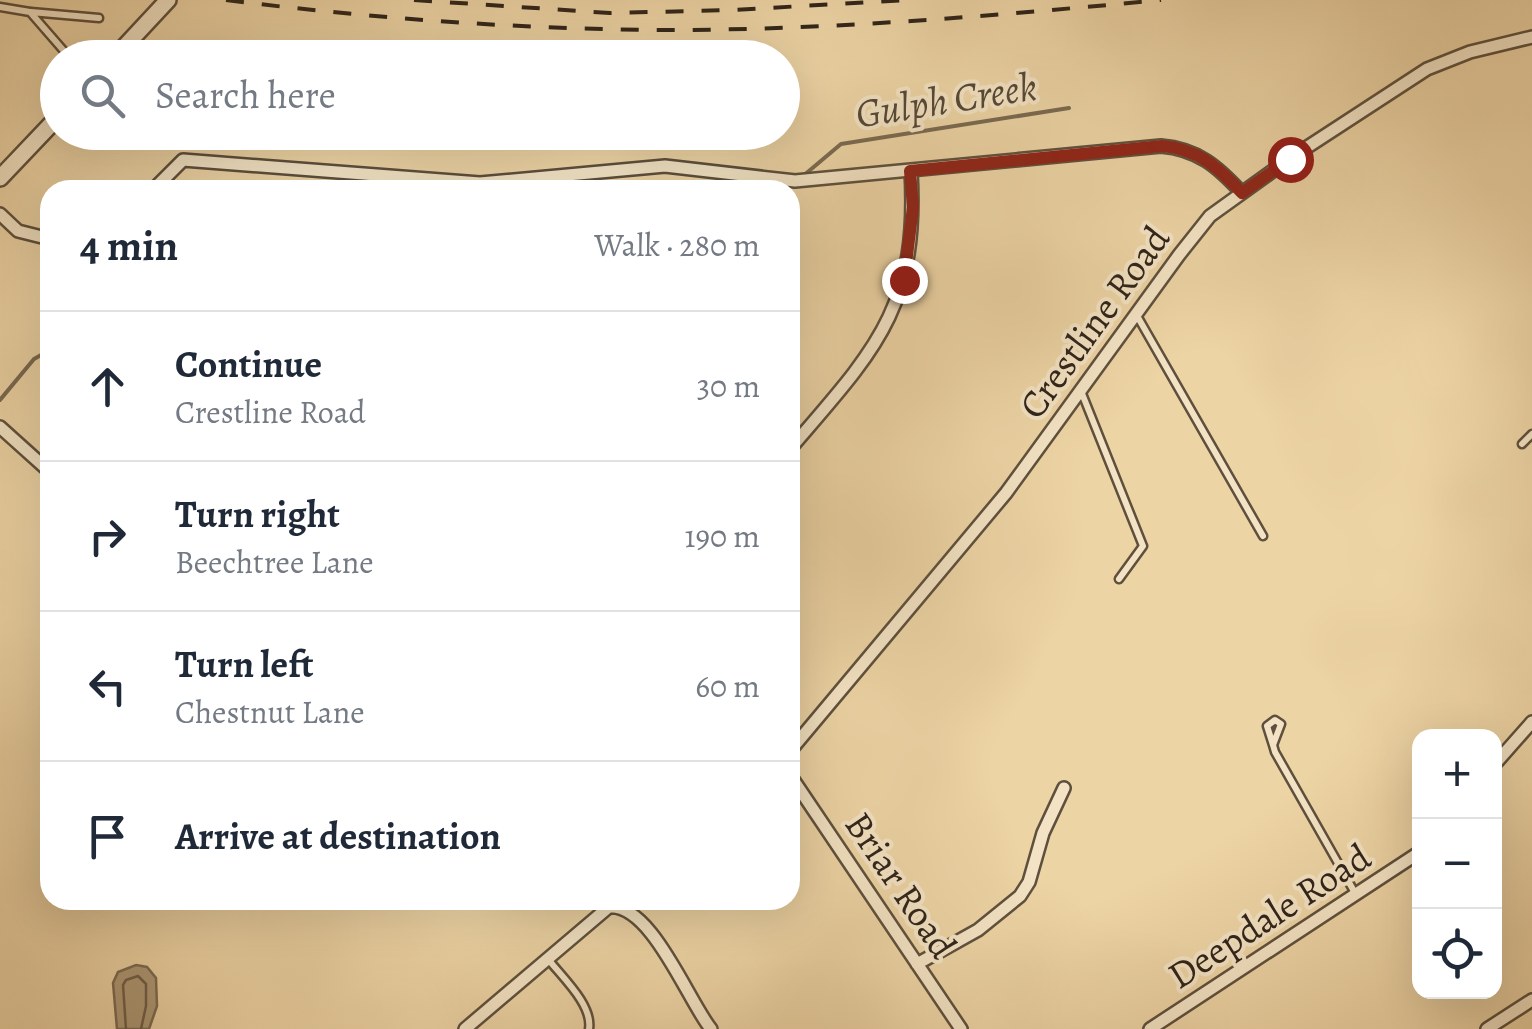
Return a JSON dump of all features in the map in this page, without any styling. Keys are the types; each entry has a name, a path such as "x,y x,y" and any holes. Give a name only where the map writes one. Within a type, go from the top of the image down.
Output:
{"street":[{"path":"131,40 168,0"},
{"name":"Crestline Road","path":"800,739 1006,493 1194,234 1217,210 1428,69 1470,52 1532,37"},
{"path":"0,178 40,136"},
{"path":"800,182 1162,146 1208,159 1242,193"},
{"path":"163,180 183,160 400,180"},
{"path":"539,180 666,166 779,180"},
{"path":"800,437 868,357 891,314 904,280 910,247 910,171"},
{"path":"0,214 18,231 40,237"},
{"path":"0,427 40,463"},
{"path":"1502,756 1532,722"},
{"path":"918,964 978,930 1020,896 1030,882 1043,833 1064,788"},
{"name":"Briar Road","path":"800,790 961,1029"},
{"name":"Deepdale Road","path":"1150,1029 1412,857"},
{"path":"464,1029 600,910"},
{"path":"625,910 670,958 711,1029"},
{"path":"1487,1029 1532,1000"}],"lane":[{"path":"0,7 99,18"},
{"path":"30,12 54,40"},
{"path":"1135,314 1264,536"},
{"path":"1081,390 1142,546 1120,579"},
{"path":"1522,444 1532,434"},
{"path":"1273,745 1356,894"},
{"path":"547,958 585,1008 589,1029"}],"water":[{"path":"136,965 147,967 156,978 157,1006 149,1029 117,1029 113,983 118,972"}],"waterway":[{"name":"Gulph Creek","path":"803,176 841,144 1069,108"},
{"name":"Gulph Creek","path":"0,400 40,356"}],"railway":[{"path":"226,0 454,22 682,30 862,24 1161,0"},
{"path":"414,0 610,13 908,0"}],"route":[{"path":"904,280 913,207 910,171 1162,146 1208,159 1242,193 1290,159"}]}
